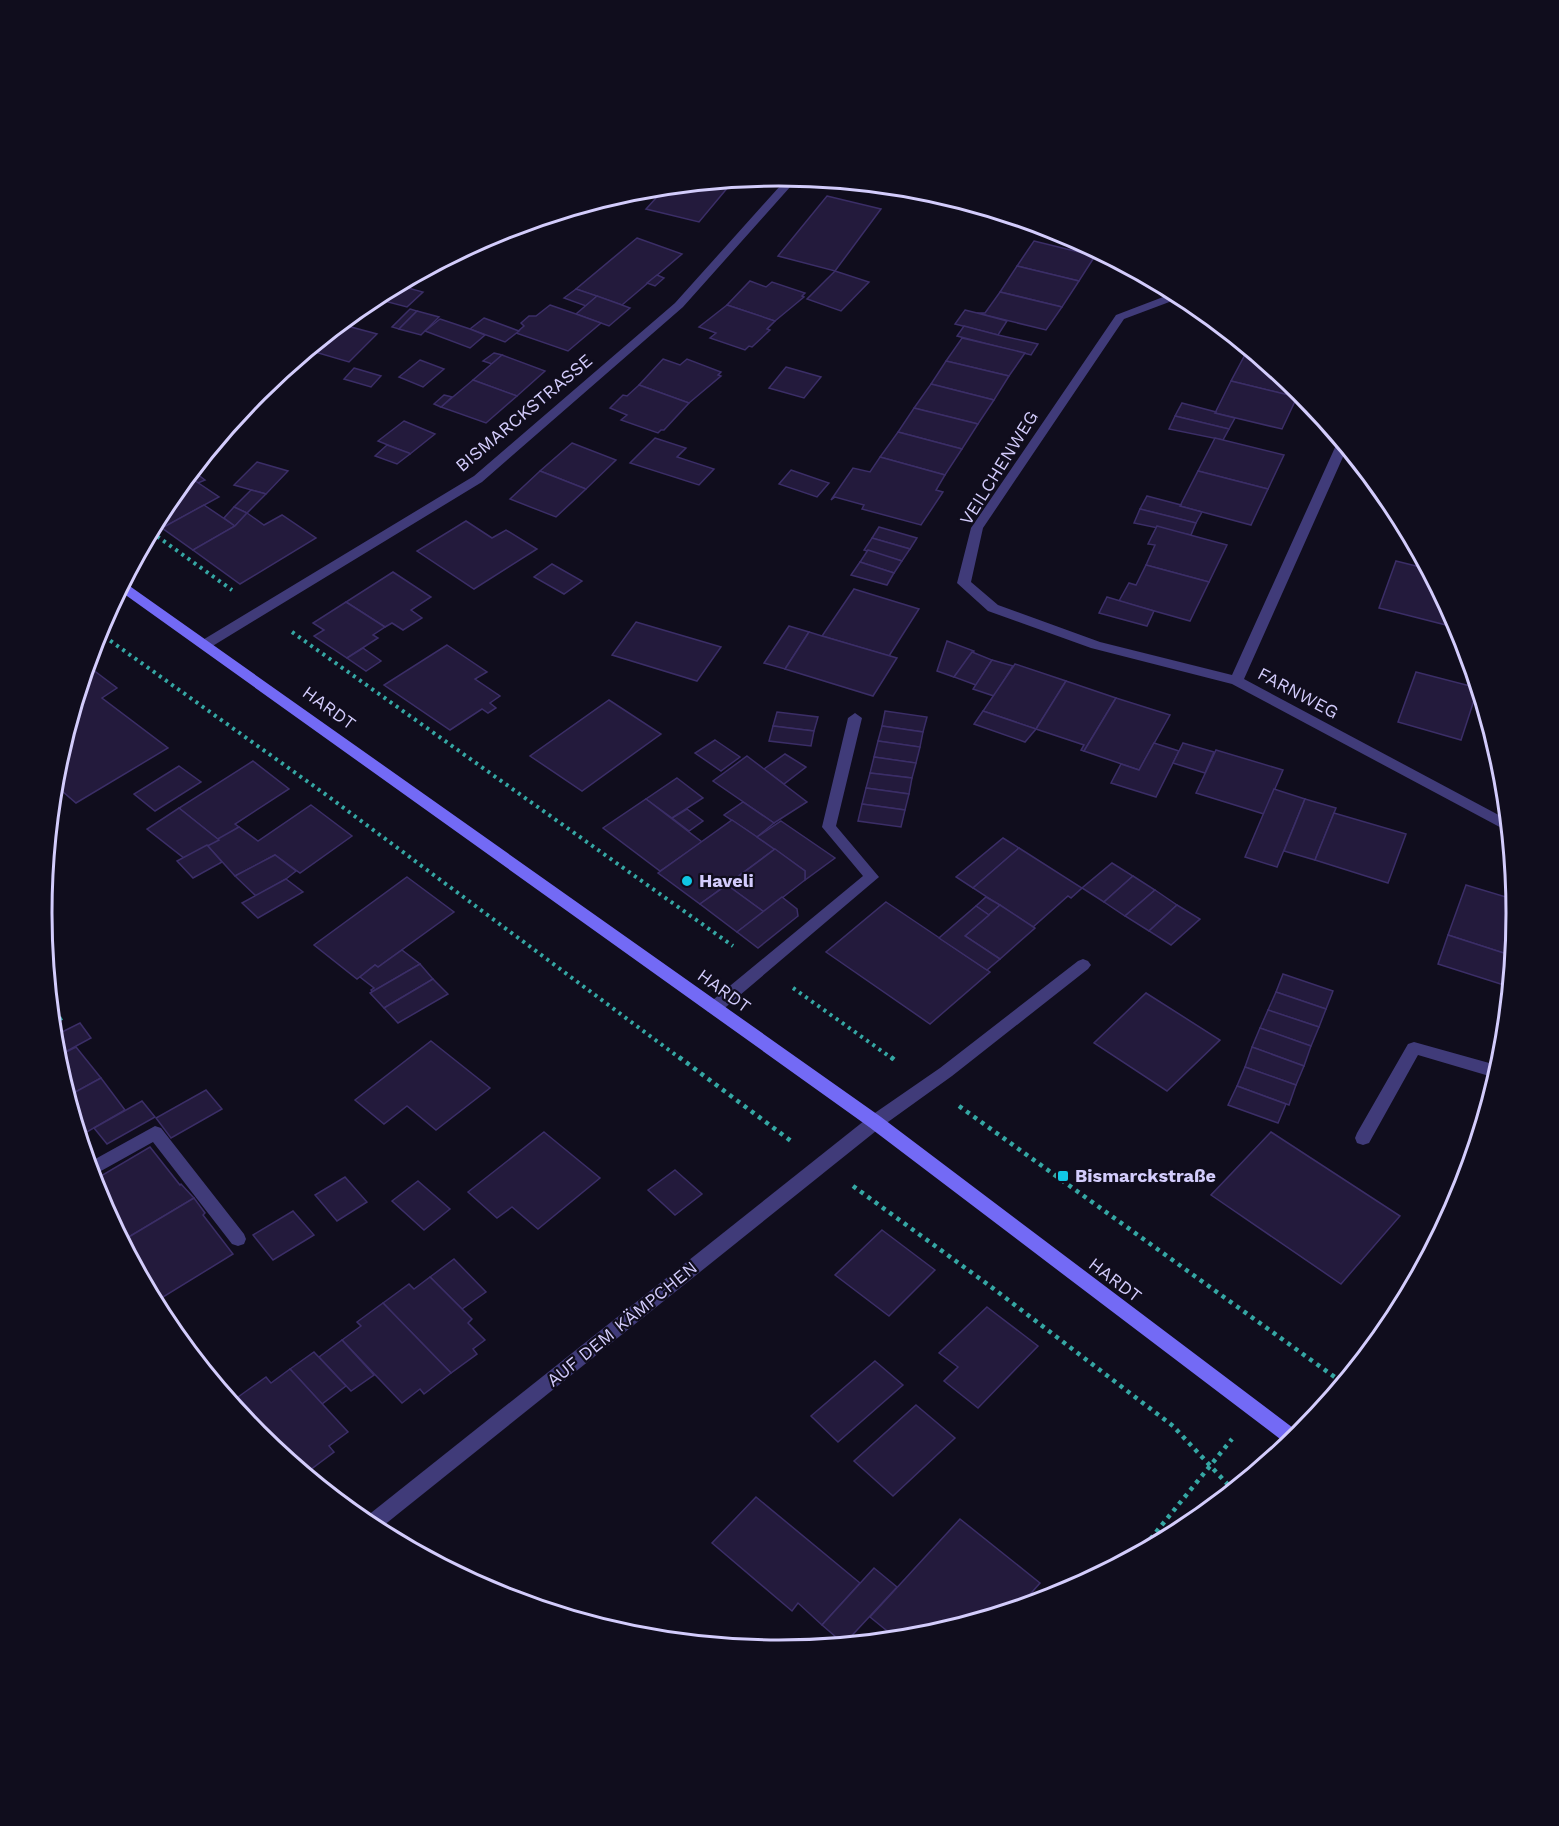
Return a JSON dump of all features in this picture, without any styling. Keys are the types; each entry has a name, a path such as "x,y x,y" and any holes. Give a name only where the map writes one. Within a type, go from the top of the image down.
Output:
{"main road":[{"name":"HARDT","path":"128,590 875,1122 1287,1434"}],"street":[{"name":"BISMARCKSTRASSE","path":"206,644 478,479 679,305 786,186"},
{"name":"VEILCHENWEG","path":"1167,299 1120,317 977,528 964,583 993,608 1086,642 1236,681"},
{"name":"FARNWEG","path":"1340,450 1236,681 1500,822"},
{"path":"714,1008 872,877 829,827 855,718"},
{"name":"AUF DEM KÄMPCHEN","path":"378,1519 875,1122 946,1072 1083,965"},
{"path":"1363,1138 1413,1048 1490,1070"},
{"path":"98,1166 155,1133 238,1239"}],"path":[{"path":"107,638 325,794 533,951 990,1286 1173,1426 1228,1485"},
{"path":"1150,1538 1255,1411"}],"building":[{"path":"727,188 699,222 646,209 657,197"},
{"path":"827,196 881,209 835,271 778,256"},
{"path":"637,238 682,254 622,305 576,289"},
{"path":"1034,241 1094,258 1079,281 1017,266"},
{"path":"1017,266 1079,281 1062,307 1000,292"},
{"path":"835,271 869,282 841,311 807,299"},
{"path":"657,275 664,278 655,286 647,283"},
{"path":"750,281 766,287 772,282 805,293 802,296 804,297 775,321 727,305"},
{"path":"408,288 423,292 407,307 387,302"},
{"path":"576,289 597,296 586,306 564,298"},
{"path":"1000,292 1062,307 1046,330 977,313 985,313"},
{"path":"597,296 630,308 609,326 576,314"},
{"path":"550,305 601,323 568,351 516,333 524,326 521,323 529,316 536,316"},
{"path":"727,305 775,321 767,329 770,330 752,347 749,346 745,350 710,338 716,333 699,327"},
{"path":"410,309 417,311 399,329 392,327"},
{"path":"965,310 1007,321 998,335 955,324"},
{"path":"417,311 439,317 421,335 399,329"},
{"path":"484,318 519,331 505,342 470,329"},
{"path":"440,319 485,335 470,348 425,331"},
{"path":"964,326 1038,344 1031,355 957,336"},
{"path":"350,327 377,334 349,362 317,353"},
{"path":"962,338 1025,353 1009,376 946,361"},
{"path":"494,353 502,355 492,364 483,361"},
{"path":"502,355 545,371 517,396 473,380"},
{"path":"1245,355 1290,395 1231,381"},
{"path":"663,359 680,365 687,359 721,372 718,375 721,376 689,403 639,385"},
{"path":"420,360 444,369 423,387 399,377"},
{"path":"946,361 1009,376 994,400 931,384"},
{"path":"786,367 821,377 804,398 769,388"},
{"path":"354,368 381,376 371,387 344,379"},
{"path":"473,380 517,396 486,423 441,407"},
{"path":"1231,381 1290,395 1295,400 1282,429 1215,413"},
{"path":"931,384 994,400 978,424 914,408"},
{"path":"639,385 689,403 664,430 658,433 621,420 627,415 610,408 623,395 627,396"},
{"path":"444,395 452,397 441,407 434,404"},
{"path":"1182,403 1235,418 1229,429 1175,416"},
{"path":"914,408 978,424 962,449 898,432"},
{"path":"1175,416 1229,429 1223,440 1169,429"},
{"path":"404,421 435,434 410,454 378,441"},
{"path":"898,432 962,449 945,475 880,457"},
{"path":"655,438 686,448 677,457 714,469 699,485 630,463"},
{"path":"1215,438 1284,455 1268,489 1198,471"},
{"path":"572,443 616,460 586,489 540,471"},
{"path":"387,445 410,454 397,464 375,456"},
{"path":"880,457 945,475 936,490 943,492 921,525 862,509 864,505 835,497 831,500 853,468 870,472"},
{"path":"257,462 288,471 266,494 234,485"},
{"path":"791,470 829,483 817,497 779,484"},
{"path":"540,471 586,489 556,517 510,499"},
{"path":"1198,471 1268,489 1251,525 1180,506"},
{"path":"199,476 205,480 198,483 195,481"},
{"path":"195,481 219,497 164,527"},
{"path":"251,490 266,494 247,513 234,507"},
{"path":"1147,496 1202,512 1196,523 1140,509"},
{"path":"204,505 235,526 193,550 164,527"},
{"path":"234,507 247,513 235,526 224,518"},
{"path":"1140,509 1196,523 1191,535 1134,523"},
{"path":"247,513 264,525 282,515 316,538 240,584 193,550 235,526"},
{"path":"466,521 492,538 506,530 537,549 474,589 417,551"},
{"path":"1157,526 1227,545 1209,582 1146,565 1155,545 1148,544"},
{"path":"879,527 917,538 910,549 872,538"},
{"path":"872,538 910,549 902,561 864,550"},
{"path":"868,550 902,561 894,573 860,562"},
{"path":"1396,561 1418,567 1447,625 1379,608"},
{"path":"860,562 894,573 887,585 851,575"},
{"path":"552,564 582,581 564,594 534,577"},
{"path":"1146,565 1209,582 1190,621 1119,601 1129,583 1136,585"},
{"path":"393,572 431,597 411,610 422,618 403,630 392,623 385,627 346,602"},
{"path":"854,589 919,609 889,656 822,636"},
{"path":"1107,597 1154,611 1147,626 1099,613"},
{"path":"346,602 385,627 373,635 378,638 347,658 314,636 324,630 313,623"},
{"path":"636,622 721,647 697,681 612,655"},
{"path":"789,626 809,632 785,669 764,663"},
{"path":"809,632 897,658 873,696 785,669"},
{"path":"947,641 974,651 954,677 937,671"},
{"path":"447,645 487,672 475,679 500,696 490,703 496,708 488,713 482,709 450,730 384,685"},
{"path":"363,648 381,661 366,671 347,658"},
{"path":"972,652 992,660 976,685 954,677"},
{"path":"992,660 1013,666 994,696 973,689"},
{"path":"1015,664 1066,681 1036,729 983,711"},
{"path":"94,671 117,688 102,698 168,748 76,803 63,792 77,725"},
{"path":"1416,672 1470,686 1474,700 1461,740 1398,722"},
{"path":"1066,681 1116,698 1084,751 1081,750 1084,745 1036,729"},
{"path":"1116,698 1170,715 1139,770 1084,751"},
{"path":"609,700 661,734 582,791 530,756"},
{"path":"885,711 927,717 923,732 882,726"},
{"path":"983,711 1036,729 1025,742 974,724"},
{"path":"777,712 818,717 814,731 773,726"},
{"path":"773,726 814,731 811,746 769,741"},
{"path":"882,726 923,732 920,747 878,741"},
{"path":"715,740 740,757 721,771 695,753"},
{"path":"878,741 920,747 916,763 874,757"},
{"path":"1154,743 1179,751 1156,797 1111,783 1121,764 1139,770"},
{"path":"1183,743 1214,752 1205,773 1173,763"},
{"path":"1216,750 1283,770 1264,814 1196,793"},
{"path":"785,754 806,767 784,784 764,769"},
{"path":"747,756 807,802 774,823 713,781"},
{"path":"874,757 916,763 912,778 870,773"},
{"path":"253,761 289,789 235,824 239,827 219,840 179,808"},
{"path":"179,766 201,782 155,811 134,794"},
{"path":"870,773 912,778 909,794 866,788"},
{"path":"677,778 703,798 672,818 646,799"},
{"path":"866,788 909,794 905,810 862,804"},
{"path":"1274,789 1305,799 1277,867 1245,857"},
{"path":"646,799 702,842 660,871 603,828"},
{"path":"1305,799 1336,808 1315,860 1284,851"},
{"path":"743,802 774,823 757,837 724,815"},
{"path":"862,804 905,810 901,827 858,821"},
{"path":"311,805 352,836 300,873 275,855 235,876 207,845 239,827 258,841"},
{"path":"179,808 219,840 184,858 147,829"},
{"path":"687,809 703,821 689,831 672,818"},
{"path":"1334,813 1406,834 1388,883 1315,860"},
{"path":"732,820 775,849 700,904 658,873"},
{"path":"781,821 835,858 805,880 805,871 757,837"},
{"path":"1003,838 1019,848 973,888 956,877"},
{"path":"207,845 222,862 193,878 177,861"},
{"path":"1019,848 1082,888 1071,898 1068,896 1033,927 973,888"},
{"path":"775,849 805,871 805,880 764,912 727,885"},
{"path":"275,855 296,871 256,896 235,876"},
{"path":"1112,863 1133,876 1104,902 1082,888"},
{"path":"1133,876 1155,890 1125,916 1104,902"},
{"path":"407,877 454,912 378,967 375,965 357,979 314,945"},
{"path":"286,879 303,892 258,918 242,903"},
{"path":"727,885 764,912 737,932 700,904"},
{"path":"1466,885 1506,897 1505,953 1448,935"},
{"path":"1155,890 1177,905 1149,931 1125,916"},
{"path":"782,897 797,909 798,916 758,948 737,932"},
{"path":"986,897 1000,905 989,915 976,906"},
{"path":"886,902 990,972 930,1024 826,952"},
{"path":"1000,905 1035,928 1000,959 965,936"},
{"path":"1177,905 1200,919 1171,945 1149,931"},
{"path":"976,906 989,915 965,936 1000,959 987,970 939,938"},
{"path":"1448,935 1505,953 1502,985 1438,964"},
{"path":"402,950 420,964 372,992 374,988 360,977 375,965 378,967"},
{"path":"420,964 433,979 384,1008 370,993"},
{"path":"1283,974 1333,991 1326,1009 1276,992"},
{"path":"433,979 448,994 398,1023 384,1008"},
{"path":"1276,992 1326,1009 1319,1027 1268,1010"},
{"path":"1146,993 1220,1040 1167,1091 1094,1043"},
{"path":"1268,1010 1319,1027 1311,1046 1260,1028"},
{"path":"80,1023 91,1038 66,1052 63,1032"},
{"path":"1260,1028 1311,1046 1304,1066 1252,1047"},
{"path":"431,1041 490,1088 436,1130 407,1106 384,1124 355,1100"},
{"path":"76,1047 101,1078 75,1092 66,1052"},
{"path":"1252,1047 1304,1066 1296,1085 1245,1067"},
{"path":"1245,1067 1296,1085 1289,1105 1237,1086"},
{"path":"101,1078 125,1110 87,1132 75,1092"},
{"path":"1237,1086 1286,1104 1278,1123 1228,1105"},
{"path":"206,1090 222,1109 171,1138 156,1118"},
{"path":"142,1101 155,1117 107,1144 94,1128"},
{"path":"544,1132 600,1178 538,1229 512,1207 497,1218 468,1192"},
{"path":"1271,1132 1400,1216 1341,1284 1211,1195"},
{"path":"150,1147 180,1185 194,1198 128,1237 102,1175"},
{"path":"675,1170 702,1194 675,1215 648,1190"},
{"path":"345,1177 367,1202 337,1221 315,1195"},
{"path":"418,1181 450,1209 424,1230 392,1201"},
{"path":"194,1198 205,1213 203,1215 233,1254 163,1297 128,1237"},
{"path":"293,1211 314,1235 273,1260 253,1235"},
{"path":"882,1230 935,1270 889,1316 835,1275"},
{"path":"454,1259 486,1292 462,1309 430,1277"},
{"path":"430,1277 472,1319 468,1323 485,1340 473,1349 477,1354 451,1373 383,1303 409,1284 414,1289"},
{"path":"383,1303 451,1373 424,1394 420,1389 402,1403 342,1340 361,1326 357,1322"},
{"path":"987,1307 1038,1346 978,1408 944,1381 958,1367 939,1353"},
{"path":"342,1340 374,1375 351,1391 319,1357"},
{"path":"314,1352 346,1386 322,1404 290,1369"},
{"path":"875,1361 903,1385 838,1442 811,1416"},
{"path":"290,1369 348,1432 329,1446 334,1452 311,1469 265,1427 238,1397 266,1377 271,1383"},
{"path":"916,1405 955,1438 893,1496 854,1461"},
{"path":"756,1497 860,1583 822,1625 798,1603 792,1611 712,1543"},
{"path":"960,1519 1040,1583 1029,1595 968,1615 921,1626 888,1632 870,1617"},
{"path":"874,1568 897,1587 852,1636 836,1637 822,1625"}],"place":[{"name":"Haveli","path":"687,881"},
{"name":"Bismarckstraße","path":"1063,1176"}]}
